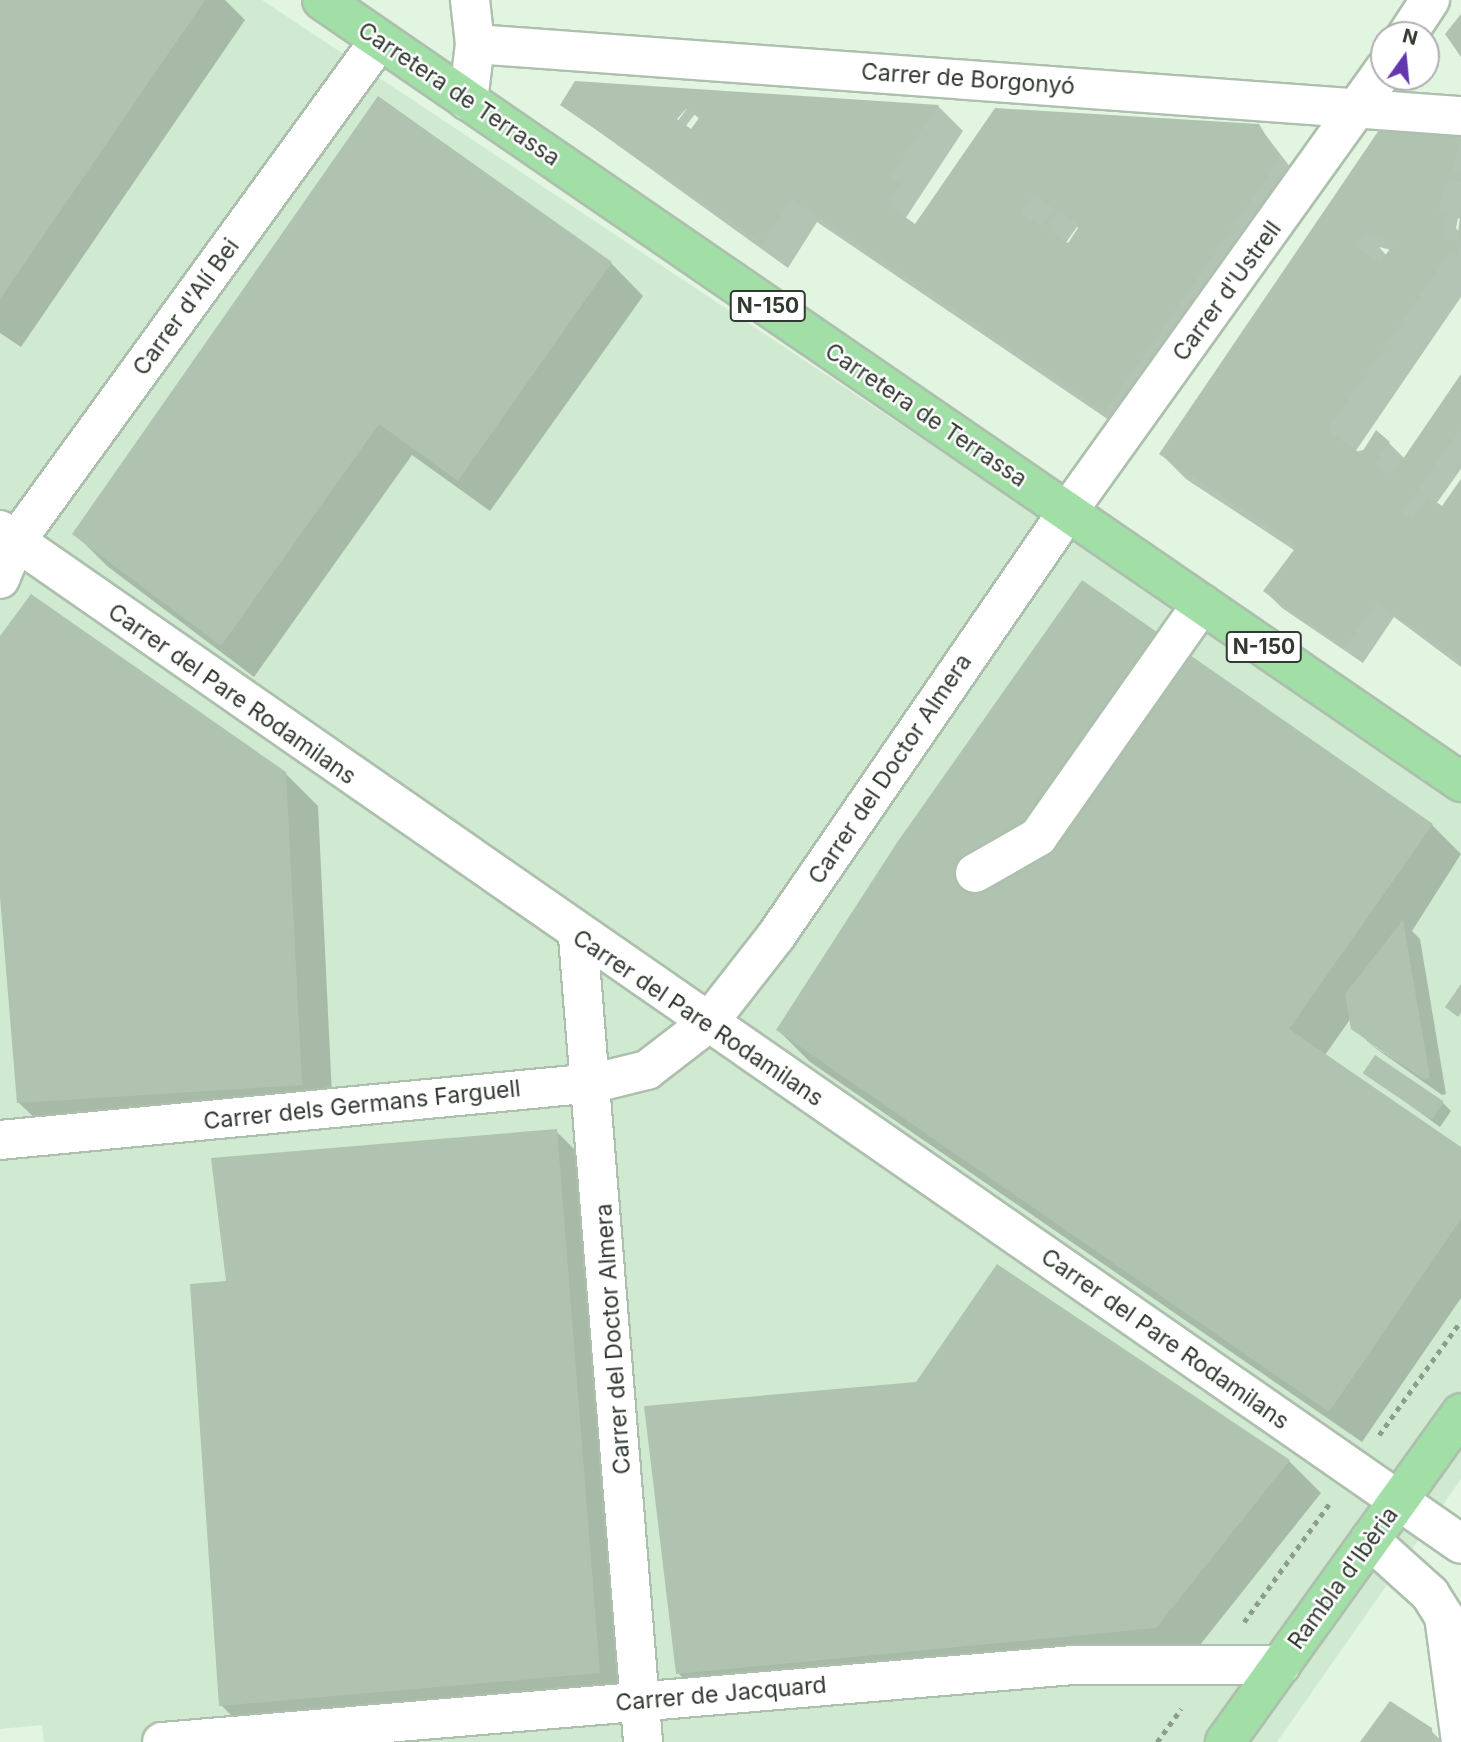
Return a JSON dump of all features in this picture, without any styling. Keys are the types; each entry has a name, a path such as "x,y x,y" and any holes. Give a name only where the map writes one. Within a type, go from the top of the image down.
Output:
{"main road":[{"name":"Carretera de Terrassa","path":"322,0 1461,782"},
{"name":"Rambla d'Ibèria","path":"1225,1742 1461,1413"}],"street":[{"path":"468,101 475,44 470,0"},
{"path":"1416,21 1430,0"},
{"name":"Carrer d'Alí Bei","path":"0,579 8,536 380,41"},
{"name":"Carrer de Borgonyó","path":"475,44 1461,116"},
{"name":"Carrer d'Ustrell","path":"1068,511 1370,91"},
{"name":"Carrer del Doctor Almera","path":"708,1023 776,936 1068,511"},
{"name":"Carrer del Pare Rodamilans","path":"8,536 578,937 708,1023 1461,1544"},
{"path":"975,873 1038,837 1202,604"},
{"name":"Carrer del Doctor Almera","path":"578,937 594,1083 643,1742"},
{"name":"Carrer dels Germans Farguell","path":"0,1140 594,1083 647,1070 708,1023"},
{"path":"1370,1540 1430,1594 1444,1616 1461,1742"},
{"name":"Carrer de Jacquard","path":"162,1742 1074,1664 1281,1665"}],"path":[{"path":"1157,1742 1461,1321"}],"shaded area":[{"path":"0,0 262,0 1461,797 1461,1479 1277,1742 44,1742 42,1725 0,1729"}],"building":[{"path":"0,0 205,0 0,299"},
{"path":"1461,14 1461,57 1445,34"},
{"path":"575,81 939,105 890,177 901,184 887,204 915,224 995,108 1259,124 1280,159 1105,412 791,199 763,244 560,105","holes":["686,109 699,118 691,129 677,119","1034,194 1054,209 1041,226 1021,213","1059,212 1080,225 1068,243 1047,229"]},
{"path":"378,96 612,262 458,481 379,424 221,646 72,534"},
{"path":"1379,130 1461,135 1453,172 1461,173 1461,182 1445,184 1439,213 1445,215 1444,238 1457,240 1461,210 1461,245 1457,255 1450,252 1328,430 1361,454 1376,430 1390,442 1375,463 1392,475 1461,374 1461,428 1402,513 1412,520 1428,496 1442,506 1461,479 1461,661 1377,603 1345,647 1296,615 1263,591 1297,546 1159,454","holes":["1367,233 1394,243 1380,263 1356,246"]},
{"path":"1082,580 1433,824 1289,1029 1461,1147 1461,1219 1329,1412 776,1030 896,844"},
{"path":"31,594 286,772 302,1085 17,1103 0,897 0,636"},
{"path":"1403,920 1430,1078 1423,1079 1351,1029 1345,994"},
{"path":"1461,984 1461,1013 1458,1017 1445,1007"},
{"path":"1375,1055 1444,1101 1432,1120 1363,1073"},
{"path":"557,1129 600,1673 219,1706 190,1284 226,1281 211,1158"},
{"path":"997,1264 1290,1460 1156,1628 676,1674 644,1406 916,1382"},
{"path":"1390,1701 1432,1728 1433,1742 1360,1742"}]}
